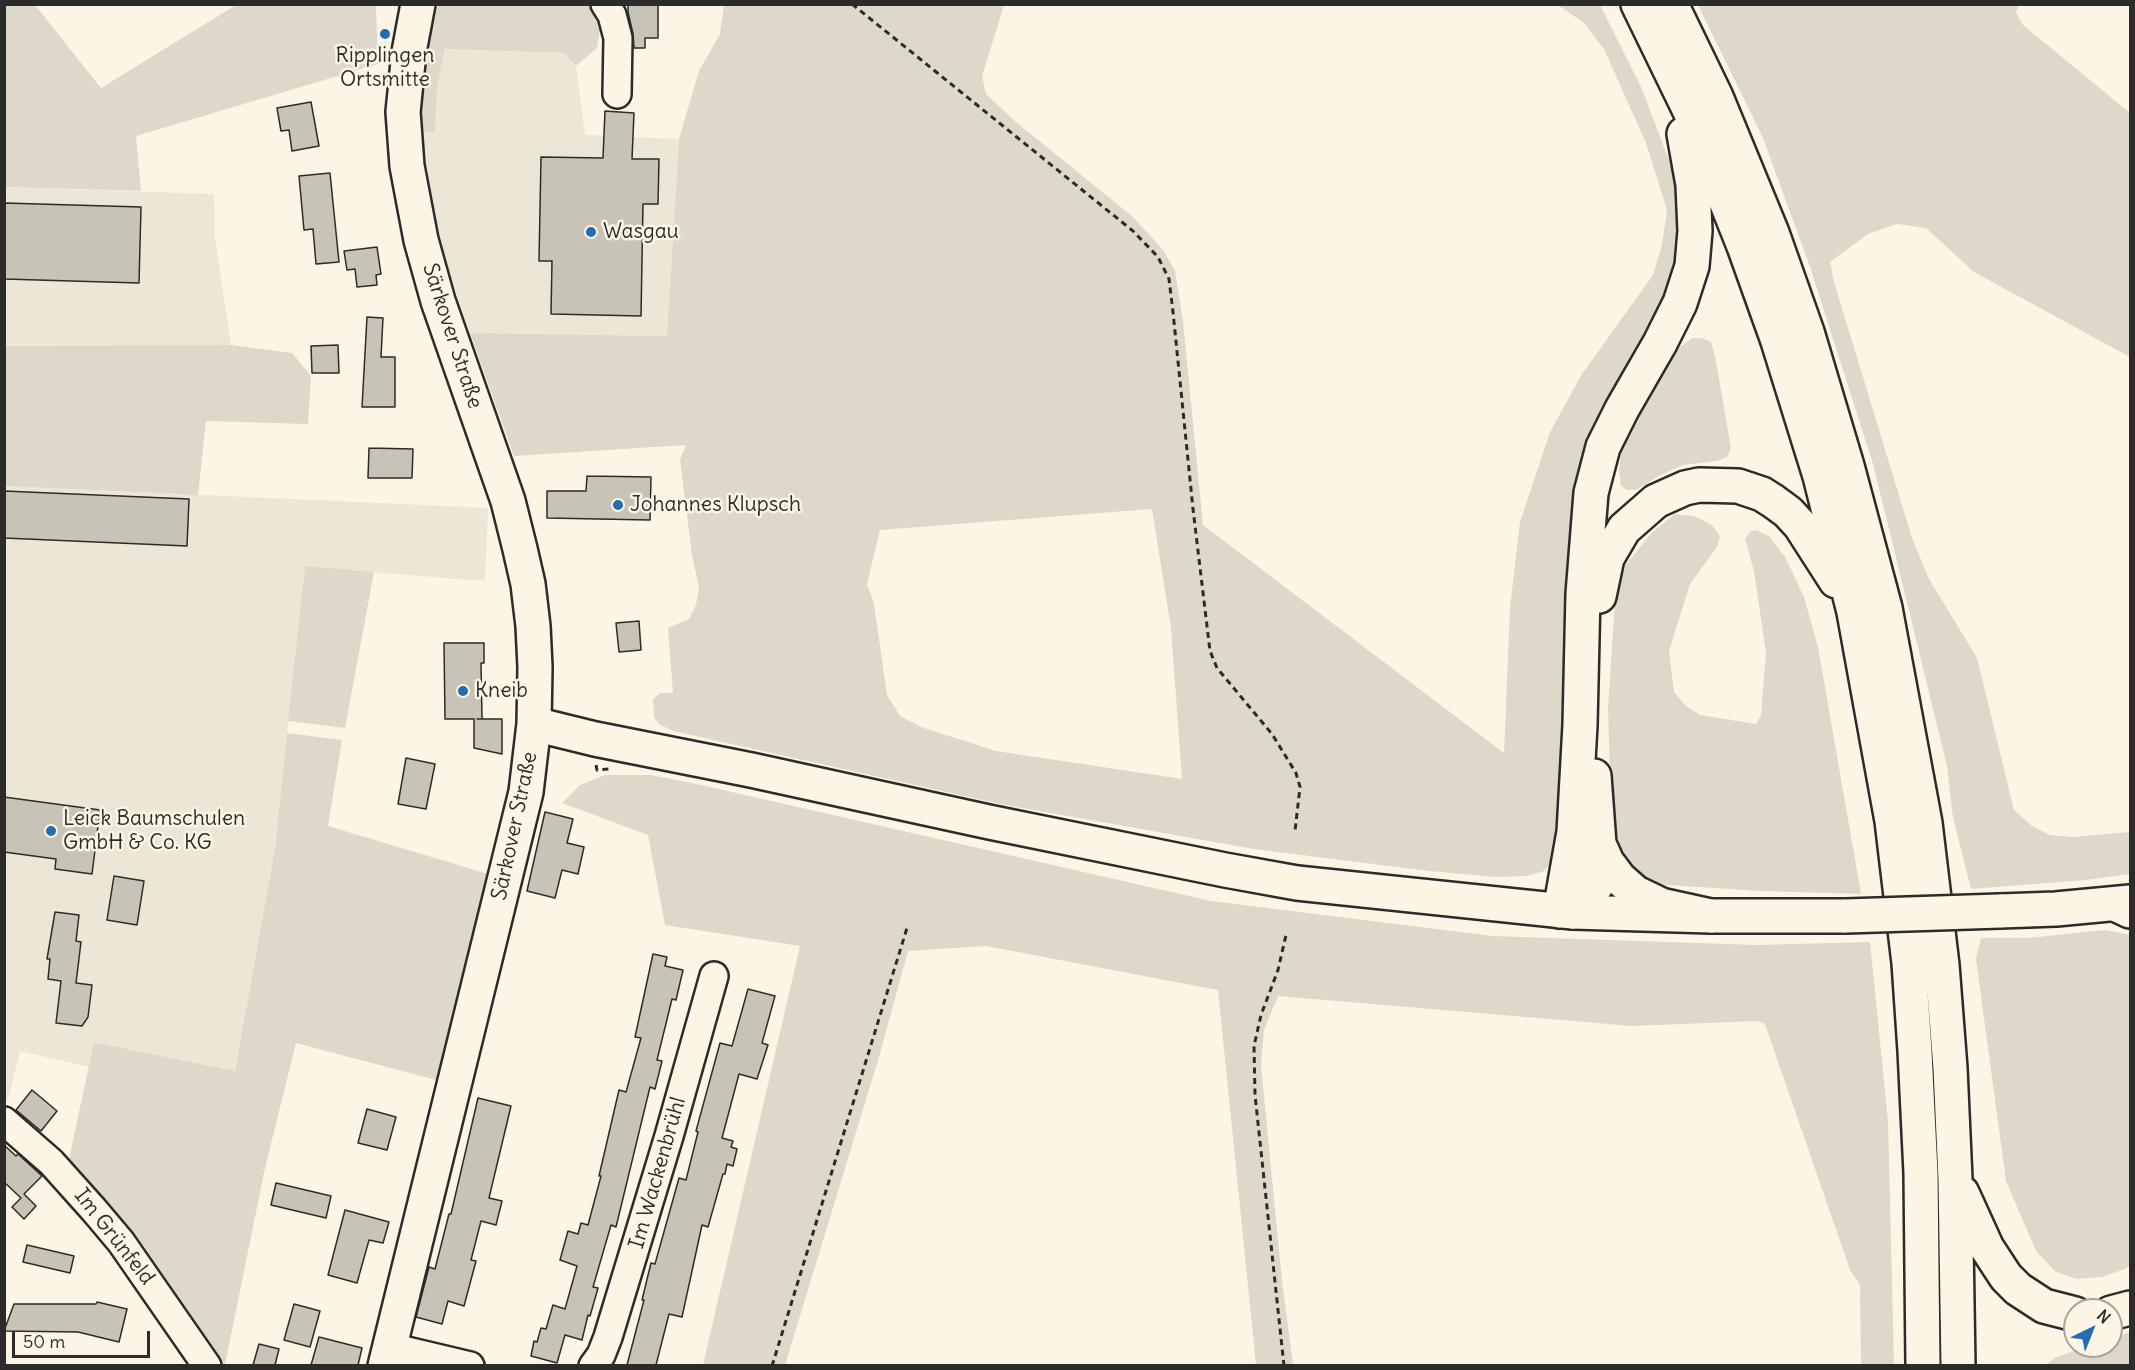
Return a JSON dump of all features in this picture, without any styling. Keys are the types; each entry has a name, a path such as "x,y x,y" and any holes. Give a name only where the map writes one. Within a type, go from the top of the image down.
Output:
{"main road":[{"name":"Särkover Straße","path":"388,1356 524,803 534,724 535,667 528,584 508,501 438,302 421,240 407,166 403,112 409,52 418,4"},
{"path":"1638,4 1689,111 1744,246 1778,341 1820,476 1854,612 1892,821 1909,963 1916,1051 1921,1173 1923,1365"},
{"path":"1671,4 1716,97 1772,233 1807,332 1847,466 1885,608 1925,823 1944,988 1955,1179 1958,1365"},
{"path":"1567,912 1574,832 1580,725 1583,594 1591,493 1604,447 1622,409 1680,303 1692,266 1695,231 1693,185 1670,71"},
{"path":"1567,912 1585,902 1597,884 1599,844 1593,728 1598,597 1607,558 1624,529 1633,519 1656,501 1685,488 1699,485 1738,486 1762,494 1788,512 1800,525 1854,612"},
{"path":"534,724 595,739 1297,883 1567,912 1711,916 1846,916 2125,906"},
{"path":"1599,844 1607,862 1619,878 1636,893 1661,905 1711,916"},
{"path":"1955,1179 1987,1248 2006,1277 2018,1289 2044,1306 2063,1311"}],"street":[{"path":"605,4 612,15 618,38 617,94"},
{"name":"Im Wackenbrühl","path":"593,1365 601,1355 612,1326 714,976"},
{"name":"Im Grünfeld","path":"4,1121 58,1168 94,1209 121,1242 207,1365"},
{"path":"388,1356 470,1365"}],"path":[{"path":"852,4 1133,231 1158,257 1168,279 1173,312 1209,651 1217,668 1272,734 1296,773 1300,787 1295,831"},
{"path":"772,1365 907,928"},
{"path":"1284,1365 1255,1095 1254,1046 1278,970 1286,934"}],"shaded area":[{"path":"373,4 376,7 378,64 136,136 141,191 5,187 5,5 35,5 101,88 236,5"},
{"path":"597,4 603,10 597,48 576,66 564,53 445,49 437,88 435,132 420,132 419,100 423,62 438,5"},
{"path":"724,5 1004,5 982,76 986,94 1016,122 1133,217 1164,251 1175,271 1183,321 1203,525 1504,753 1510,608 1520,522 1550,432 1582,374 1653,275 1662,245 1667,210 1646,143 1604,49 1584,23 1558,5 1600,5 1642,89 1676,179 1681,217 1680,252 1670,292 1598,418 1580,468 1573,515 1559,846 1553,862 1542,872 1525,876 1497,877 1429,871 1254,849 1000,804 673,731 659,724 654,717 653,699 661,693 673,693 668,628 689,619 696,605 699,587 692,555 680,460 686,445 514,456 470,333 667,336 679,139 699,71 720,34","holes":["1152,509 1171,628 1182,779 996,751 921,727 900,716 887,695 874,604 867,584 880,530"]},
{"path":"1698,5 2019,5 2016,12 2023,25 2130,113 2130,357 1974,272 1926,228 1897,224 1868,234 1830,262 1834,282 1912,538 1929,579 1977,658 2014,810 2032,826 2050,835 2072,837 2130,832 2130,874 2086,880 1971,889 1953,818 1947,766 1873,464 1810,267 1763,138"},
{"path":"445,49 564,53 576,66 585,135 679,139 667,336 470,333 431,220 421,166 420,132 435,132 437,88"},
{"path":"5,187 214,194 215,238 231,345 5,346"},
{"path":"1693,338 1702,338 1711,342 1731,448 1727,457 1716,461 1683,465 1636,490 1627,490 1621,486 1619,471 1621,451 1645,401 1677,349"},
{"path":"231,345 292,353 311,376 308,424 206,421 198,495 5,486 5,346"},
{"name":"Leick Baumschulen GmbH & Co. KG","path":"5,486 488,508 485,581 305,567 275,848 235,1071 94,1042 89,1067 20,1051 8,1099 5,1097"},
{"path":"1675,514 1694,516 1712,525 1720,536 1717,547 1690,584 1669,651 1674,692 1686,706 1700,715 1756,724 1761,715 1766,653 1754,571 1745,539 1750,532 1756,530 1769,536 1785,557 1804,597 1818,647 1861,894 1760,891 1653,884 1633,873 1623,857 1611,810 1608,708 1615,600 1625,566 1652,532"},
{"path":"305,566 374,572 345,728 288,721"},
{"path":"287,733 342,740 328,826 495,876 440,1081 296,1043 265,1168 225,1365 220,1365 116,1216 69,1159 94,1042 235,1071 275,848"},
{"path":"605,775 650,775 688,782 1211,901 1493,936 1756,945 1870,942 1888,1121 1894,1365 1861,1365 1860,1285 1850,1270 1765,1024 1758,1021 1632,1026 1278,996 1264,1030 1261,1065 1282,1281 1293,1365 1256,1365 1218,990 986,946 908,951 879,1057 785,1365 703,1365 800,946 665,925 648,835 562,803 580,785"},
{"path":"2105,930 2130,935 2130,1265 2102,1277 2077,1279 2056,1272 2036,1251 2006,1181 1976,959 1981,938 2028,938"},
{"path":"2130,1332 2130,1365 2046,1365 2063,1355 2063,1358 2123,1358 2123,1334"}],"building":[{"path":"628,4 658,4 658,38 645,38 645,48 634,48"},
{"path":"311,102 319,146 292,151 289,130 281,131 277,108"},
{"name":"Wasgau","path":"605,111 634,113 632,159 659,159 658,204 643,204 641,316 551,314 552,261 539,261 541,157 603,158"},
{"path":"330,173 339,262 316,264 313,229 304,230 299,176"},
{"path":"4,203 141,207 139,283 4,279"},
{"path":"377,247 381,274 376,275 377,285 357,287 355,269 347,270 344,251"},
{"path":"367,317 383,318 381,357 395,357 395,407 362,407"},
{"path":"338,345 339,373 312,373 311,346"},
{"path":"369,448 413,449 412,478 368,478"},
{"name":"Johannes Klupsch","path":"587,476 651,477 650,520 547,518 547,491 586,491"},
{"path":"4,491 189,499 187,546 4,538"},
{"path":"639,621 641,650 619,652 616,623"},
{"name":"Kneib","path":"444,643 484,643 484,663 481,663 482,719 502,719 502,754 474,748 474,719 445,719"},
{"path":"406,758 435,764 426,809 398,804"},
{"name":"Leick Baumschulen GmbH & Co. KG","path":"4,797 100,810 92,874 55,869 56,859 4,852"},
{"path":"545,812 573,819 567,843 584,847 578,874 562,870 555,898 527,891"},
{"path":"114,876 144,881 137,925 107,920"},
{"path":"55,912 79,915 76,941 81,942 76,983 92,985 88,1017 82,1026 56,1023 61,981 48,979 50,959 47,959"},
{"path":"653,954 667,957 665,966 683,970 676,1000 672,999 657,1060 662,1061 655,1089 650,1087 616,1227 611,1225 593,1287 598,1288 582,1340 565,1335 557,1363 531,1356 534,1341 537,1342 541,1328 546,1329 553,1305 565,1309 577,1266 560,1260 568,1231 578,1234 581,1223 588,1225 619,1090 626,1092 641,1038 635,1037"},
{"path":"748,989 775,996 762,1043 768,1045 757,1079 739,1074 722,1138 733,1141 731,1147 737,1149 733,1166 727,1164 708,1227 702,1225 682,1317 669,1314 656,1365 627,1365 651,1263 655,1264 679,1178 686,1180 698,1132 696,1131 720,1043 732,1046"},
{"path":"32,1090 57,1111 41,1131 16,1110"},
{"path":"478,1098 511,1106 489,1198 502,1201 496,1225 481,1221 471,1260 476,1261 464,1306 448,1301 442,1324 416,1317 429,1267 435,1269 449,1214 451,1214"},
{"path":"367,1109 396,1117 387,1150 358,1143"},
{"path":"4,1145 16,1156 18,1154 42,1176 24,1194 36,1206 24,1219 12,1207 21,1198 4,1182"},
{"path":"276,1183 331,1196 326,1218 271,1205"},
{"path":"345,1210 389,1222 383,1243 369,1240 357,1283 328,1275"},
{"path":"27,1245 74,1256 70,1273 23,1262"},
{"path":"97,1302 127,1309 119,1342 78,1332 4,1331 14,1304 96,1304"},
{"path":"294,1304 320,1311 310,1347 284,1340"},
{"path":"319,1337 362,1348 358,1365 311,1365"},
{"path":"259,1344 279,1349 275,1365 253,1365"}],"place":[{"name":"Ripplingen Ortsmitte","path":"385,34"},
{"name":"Wasgau","path":"591,232"},
{"name":"Johannes Klupsch","path":"618,505"},
{"name":"Kneib","path":"463,691"},
{"name":"Leick Baumschulen GmbH & Co. KG","path":"51,831"}]}
